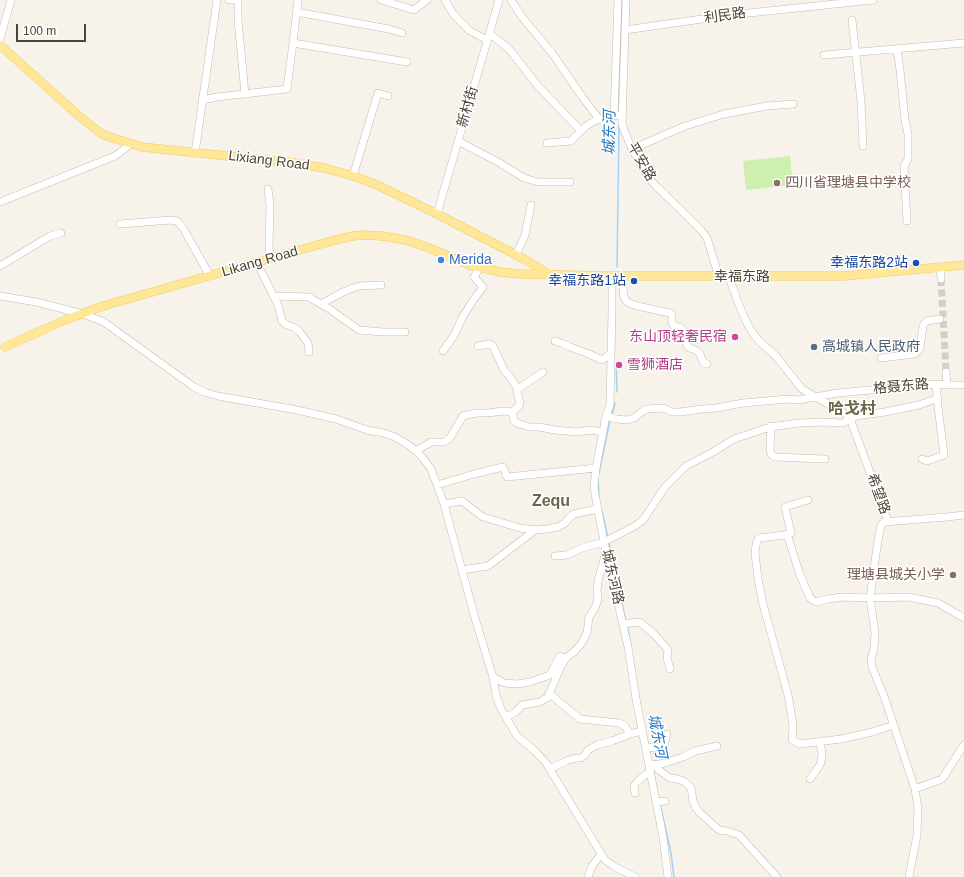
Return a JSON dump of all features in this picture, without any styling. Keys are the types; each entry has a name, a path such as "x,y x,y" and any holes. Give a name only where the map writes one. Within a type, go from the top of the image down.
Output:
{"main road":[{"name":"Lixiang Road","path":"0,45 74,113 102,134 131,144 159,149 302,164 353,176 375,184 437,214 524,259 550,275"},
{"name":"Likang Road","path":"3,348 65,320 103,306 346,238 372,235 395,238 418,243 464,263 480,268 520,274"},
{"path":"520,274 526,262 524,259"},
{"name":"幸福东路","path":"520,274 719,277 844,276 964,265"}],"street":[{"path":"0,39 11,0"},
{"path":"195,153 217,0"},
{"path":"238,0 238,20 245,94"},
{"path":"202,100 287,89 294,43 298,0"},
{"path":"380,0 414,10 427,0"},
{"path":"445,0 454,15 470,31 487,40"},
{"name":"新村街","path":"437,214 499,0"},
{"path":"511,0 522,17 552,53 599,119"},
{"path":"547,143 571,141 591,123 599,119 619,115 618,0"},
{"name":"平安路","path":"626,0 626,30 619,115 624,130 644,172 652,182 705,235 719,277"},
{"name":"利民路","path":"626,30 730,15 871,0"},
{"path":"296,12 389,29 402,33"},
{"path":"852,20 861,101 863,146"},
{"path":"489,33 509,49 538,86 581,131"},
{"path":"294,43 407,62"},
{"path":"824,55 964,44"},
{"path":"897,49 908,134 908,159 904,166 907,220"},
{"path":"353,176 378,93 388,96"},
{"path":"632,149 685,126 724,114 768,106 793,104"},
{"path":"458,141 498,162 524,178 538,182 570,182"},
{"path":"0,201 115,156 131,144"},
{"path":"268,189 270,205 269,247 271,258"},
{"path":"516,255 525,235 531,205"},
{"path":"120,224 171,220 176,221 183,228 210,276"},
{"path":"0,266 50,236 61,232"},
{"path":"257,263 278,305 282,322 299,331 308,344 309,352"},
{"path":"940,267 941,279"},
{"path":"443,352 455,334 462,318 483,287 474,277 480,268"},
{"name":"城东河路","path":"612,276 609,417 603,432 594,485 597,509 608,540 606,552 626,624 636,699 642,731 652,764 650,772 663,837 671,865 668,877"},
{"path":"623,276 624,297 627,302 670,314 672,316 672,323 674,326 682,329 688,346 698,351 703,362 707,364"},
{"path":"729,277 739,305 752,332 762,344 781,363 802,389 851,418"},
{"path":"321,304 353,288 360,286 381,285"},
{"path":"0,296 36,302 83,314 104,322 194,387 204,392 336,419 395,438 407,444 416,451 431,469 438,485 493,677 496,695 501,708 517,736 540,756 550,769 605,860 635,877"},
{"path":"273,296 310,297 312,300 328,308 359,330 405,332"},
{"path":"881,358 916,354 920,348 924,324 927,321 940,319"},
{"path":"555,342 564,344 570,348 602,360 611,353"},
{"path":"416,451 431,442 444,442 450,438 463,416 479,413 512,412 519,406 518,389 504,370 493,346 489,344 478,346"},
{"path":"518,389 543,372"},
{"path":"946,372 947,385"},
{"path":"922,459 927,461 944,455 936,384"},
{"name":"格聂东路","path":"609,417 623,420 631,419 647,409 662,408 680,412 743,403 788,399 798,400 878,389 936,384 964,384"},
{"path":"555,556 567,555 582,548 608,540 635,526 643,520 665,487 686,466 734,439 771,426 822,422 842,423 863,414 885,412 919,405 938,398"},
{"path":"512,412 514,421 529,427 577,432 591,430 603,432"},
{"name":"希望路","path":"851,418 888,521 964,515"},
{"path":"771,426 770,450 773,456 825,460"},
{"path":"438,485 503,467 507,477 596,468"},
{"path":"808,500 785,507 791,533 787,534 787,536 784,535 760,538 755,550 757,574 763,604 788,695 793,727 792,740 800,744 820,742 861,735 894,725"},
{"path":"444,504 462,501 483,517 520,528 534,530 558,527 565,523 574,514 597,509"},
{"path":"888,521 883,522 881,525 870,598 875,633 871,663 884,696 915,789 918,808 917,835 909,877"},
{"path":"462,570 488,566 534,530"},
{"path":"787,536 789,538 800,575 812,600 817,602 842,596 870,598 908,597 938,603 964,618"},
{"path":"506,716 516,712 522,706 540,702 548,697 561,666 566,658 581,644 587,633 589,617 595,608 598,599 598,581 606,552"},
{"path":"626,624 641,623 654,634 668,650 667,658 670,669"},
{"path":"493,677 504,683 517,684 530,682 550,675 560,656 566,658"},
{"path":"549,693 580,719 619,723 625,726 630,734"},
{"path":"550,769 566,761 581,758 588,750 597,745 642,731"},
{"path":"648,748 664,746 667,734"},
{"path":"810,779 821,762 822,754 820,742"},
{"path":"915,789 942,779 964,745"},
{"path":"652,764 677,759 695,751 717,746"},
{"path":"652,764 670,778 685,782 691,788 693,801 700,813 720,830 739,835 777,877"},
{"path":"635,793 634,786 650,772"},
{"path":"656,802 665,801"},
{"path":"588,877 592,866 601,854"}],"green space":[{"path":"790,156 793,185 746,190 743,161"}],"waterway":[{"name":"城东河","path":"617,267 619,125"},
{"name":"城东河","path":"616,363 617,392"},
{"name":"城东河","path":"612,415 615,403"},
{"name":"城东河","path":"599,473 610,420"},
{"name":"城东河","path":"598,479 599,499"},
{"name":"城东河","path":"602,511 608,538"},
{"name":"城东河","path":"609,543 619,587"},
{"name":"城东河","path":"621,599 626,622"},
{"name":"城东河","path":"627,625 630,641"},
{"name":"城东河","path":"653,769 657,789"},
{"name":"城东河","path":"660,804 671,853 674,877"}],"tunnel":[{"path":"941,279 946,372"}],"place":[{"name":"四川省理塘县中学校","path":"777,183"},
{"name":"Merida","path":"441,260"},
{"name":"幸福东路2站","path":"916,263"},
{"name":"幸福东路1站","path":"634,281"},
{"name":"东山顶轻奢民宿","path":"735,337"},
{"name":"高城镇人民政府","path":"814,347"},
{"name":"雪狮酒店","path":"619,365"},
{"name":"理塘县城关小学","path":"953,575"}],"district":[{"name":"哈戈村","path":"852,410"},
{"name":"Zequ","path":"551,502"}]}
